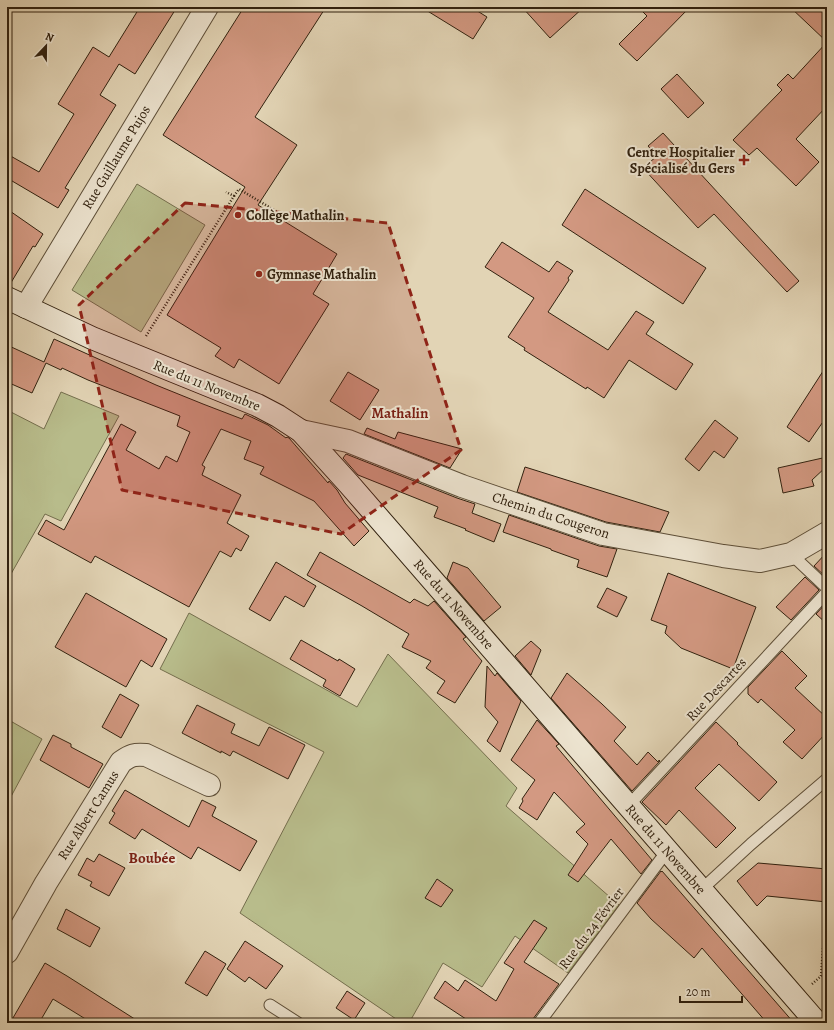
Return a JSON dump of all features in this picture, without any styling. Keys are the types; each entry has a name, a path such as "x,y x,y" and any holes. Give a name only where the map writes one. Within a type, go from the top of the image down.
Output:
{"street":[{"name":"Rue Guillaume Pujos","path":"16,303 207,7"},
{"name":"Rue du 11 Novembre","path":"16,303 92,338 257,405 278,416 301,431 350,484 817,1023"},
{"name":"Chemin du Cougeron","path":"301,431 348,441 462,486 603,534 723,556 760,560 791,554 827,534"},
{"name":"Rue Albert Camus","path":"7,952 46,883 121,762 129,756 136,754 146,755 209,785"}],"lane":[{"path":"791,554 827,588"},
{"name":"Rue Descartes","path":"628,806 827,592"},
{"path":"701,890 751,844 827,779"},
{"name":"Rue du 24 Février","path":"539,1023 667,851"},
{"path":"270,1005 298,1023"}],"path":[{"path":"136,356 142,342 239,189 289,219"},
{"path":"226,192 234,196"},
{"path":"794,998 821,976 824,935 827,932"}],"highlighted area":[{"path":"185,203 388,223 461,450 341,534 122,490 79,305"}],"green space":[{"path":"137,184 205,225 141,332 72,290"},
{"path":"61,392 119,416 61,521 45,514 7,581 7,410 44,429"},
{"path":"189,613 357,707 388,654 517,788 506,806 619,905 568,973 515,936 482,987 443,963 409,1023 402,1023 240,913 324,752 160,669"},
{"path":"7,719 42,739 7,804"}],"building":[{"path":"140,7 177,7 135,74 119,64 100,95 116,105 65,188 69,190 58,208 7,178 7,154 39,172 74,114 58,104 93,47 109,57"},
{"path":"244,7 326,7 255,117 297,145 258,205 337,254 313,294 329,304 279,384 239,359 234,368 215,356 221,348 167,315 245,187 163,135"},
{"path":"421,7 471,7 487,17 473,39"},
{"path":"522,7 584,7 550,38"},
{"path":"638,7 690,7 637,61 619,44 647,16"},
{"path":"790,7 827,7 827,42"},
{"path":"827,42 827,106 796,139 819,162 796,186 757,148 749,155 733,140 782,90 777,85 788,74 793,79"},
{"path":"677,74 704,103 688,118 661,89"},
{"path":"663,133 799,281 787,292 714,214 698,228 643,168 657,156 648,146"},
{"path":"585,189 706,268 683,304 562,225"},
{"path":"7,209 43,234 35,247 33,246 9,286 7,286"},
{"path":"502,242 549,272 557,261 573,271 568,278 569,280 548,312 608,350 636,311 654,322 646,334 693,364 676,390 629,360 604,398 587,387 586,389 524,350 525,348 508,337 534,298 485,267"},
{"path":"54,339 156,385 203,404 242,419 245,414 268,425 286,438 289,438 328,483 329,481 337,490 345,503 369,531 354,546 314,501 260,474 264,467 244,459 251,441 221,429 202,465 205,467 202,475 241,495 227,523 249,536 241,551 236,548 231,557 220,551 189,607 95,556 91,563 38,534 46,520 64,530 121,424 136,432 126,450 159,469 166,456 177,462 190,432 177,426 180,416 88,380 62,368 61,370 46,363 32,393 7,382 7,345 44,362"},
{"path":"827,365 827,416 809,442 787,427"},
{"path":"348,372 379,390 360,420 330,401"},
{"path":"715,420 738,438 724,458 714,451 699,471 685,459"},
{"path":"367,428 395,439 398,432 462,449 450,468 364,434"},
{"path":"346,454 475,504 472,513 501,524 494,542 465,530 466,529 434,517 438,507 358,475 343,458"},
{"path":"827,457 827,466 812,480 814,486 783,493 778,468"},
{"path":"525,467 669,512 660,532 606,522 517,492"},
{"path":"509,515 599,546 617,549 607,577 577,567 579,560 503,532"},
{"path":"320,552 410,603 414,599 428,606 434,601 466,637 463,639 482,661 455,703 437,693 445,681 426,668 431,661 402,647 409,634 307,575"},
{"path":"827,552 827,578 814,566"},
{"path":"276,562 316,586 304,607 285,596 270,621 249,609"},
{"path":"453,562 468,568 501,607 484,621 447,578"},
{"path":"668,573 756,607 733,669 681,648 665,633 667,626 651,620"},
{"path":"805,577 819,590 791,620 776,607"},
{"path":"607,588 627,597 617,617 597,607"},
{"path":"86,593 167,639 152,667 141,660 126,687 55,647"},
{"path":"827,602 827,624 816,614"},
{"path":"301,640 338,661 339,659 355,669 340,696 323,686 326,680 290,659"},
{"path":"531,641 541,650 531,675 515,656"},
{"path":"782,651 807,676 795,688 827,718 827,732 802,759 783,742 795,730 761,699 758,703 748,694 748,687"},
{"path":"487,666 495,676 497,673 521,701 500,752 487,741 498,722 485,707"},
{"path":"567,673 626,727 614,741 637,765 648,752 658,762 659,760 660,761 632,791 551,698"},
{"path":"120,694 139,705 121,738 102,727"},
{"path":"197,705 235,724 231,733 259,746 269,727 305,745 288,779 233,751 230,756 221,751 221,753 182,733"},
{"path":"537,720 559,744 556,746 652,860 641,874 611,839 578,882 568,875 588,844 576,832 585,824 554,792 537,820 519,808 523,801 522,799 535,780 511,760"},
{"path":"716,722 777,782 759,801 719,764 695,788 736,828 716,848 679,810 666,825 642,802"},
{"path":"53,735 71,744 71,747 103,764 89,788 40,760"},
{"path":"125,790 189,827 202,800 216,807 212,816 257,841 240,871 198,847 191,859 142,829 135,839 109,823 115,813 112,811"},
{"path":"99,854 125,868 109,896 90,886 92,882 78,875 87,858 94,862"},
{"path":"758,863 827,869 827,902 767,896 757,906 737,881"},
{"path":"661,871 794,1023 767,1023 702,948 694,958 651,919 637,903"},
{"path":"437,879 453,890 441,907 425,898"},
{"path":"66,909 100,928 90,947 57,929"},
{"path":"534,920 547,928 524,962 559,984 530,1023 472,1023 434,998 445,981 458,991 465,980 496,1001 514,969 504,963"},
{"path":"245,941 283,966 266,989 249,977 245,982 227,969"},
{"path":"205,951 226,964 207,996 185,983"},
{"path":"45,963 141,1023 92,1023 53,999 39,1023 10,1023"},
{"path":"347,991 365,1003 354,1020 336,1008"}],"place":[{"name":"Centre Hospitalier Spécialisé du Gers","path":"744,160"},
{"name":"Collège Mathalin","path":"238,215"},
{"name":"Gymnase Mathalin","path":"259,274"}],"district":[{"name":"Mathalin","path":"400,413"},
{"name":"Boubée","path":"152,858"}]}
